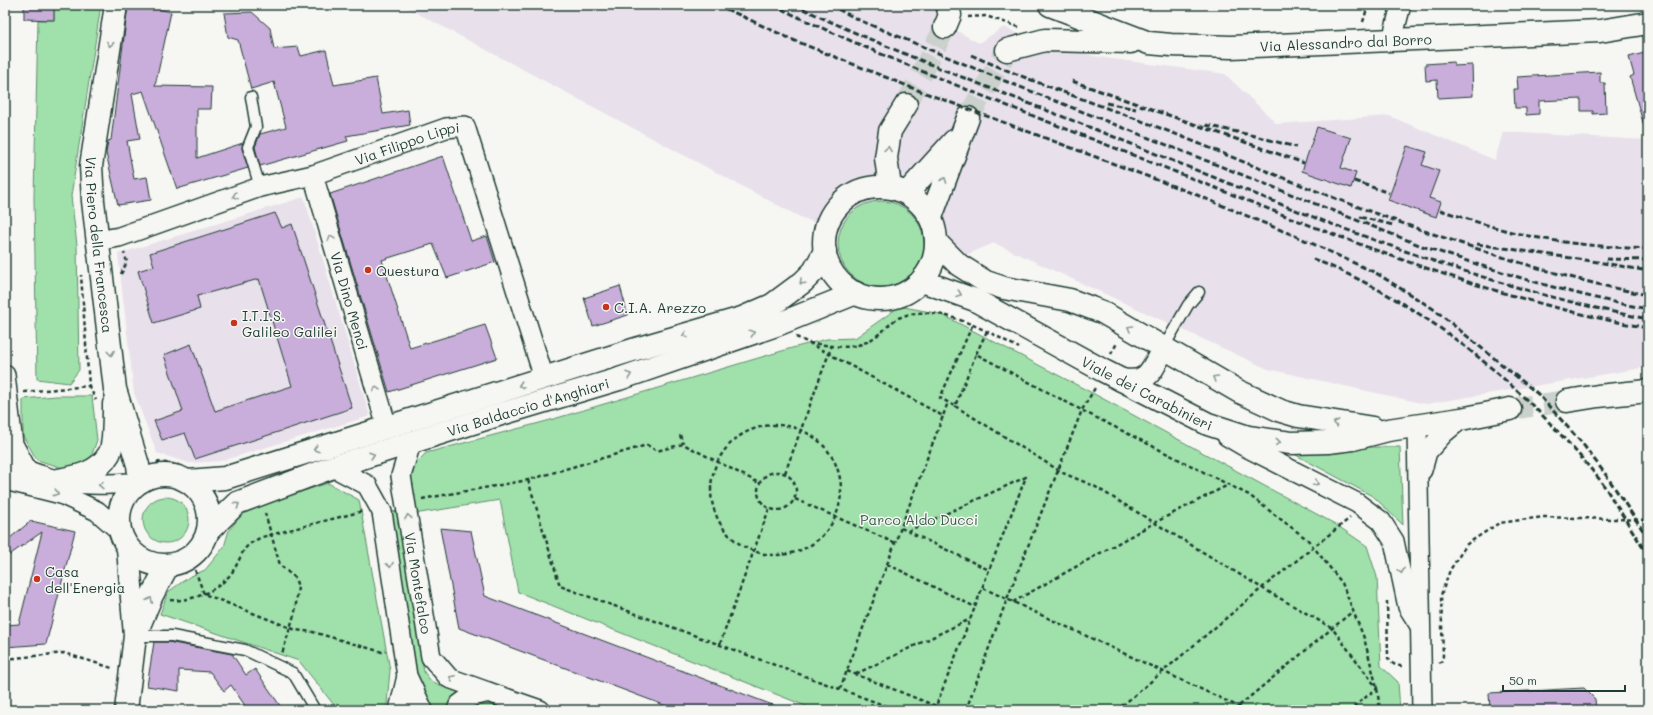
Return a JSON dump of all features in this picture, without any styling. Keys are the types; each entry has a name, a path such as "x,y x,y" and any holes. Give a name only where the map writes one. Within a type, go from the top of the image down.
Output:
{"main road":[{"name":"Via Piero della Francesca","path":"116,5 91,166 108,239 115,389 138,464 140,482"},
{"name":"Via Alessandro dal Borro","path":"1050,5 1149,43 1231,47 1600,30 1648,24"},
{"path":"1007,50 1044,40 1149,43"},
{"path":"898,190 886,158 890,131 906,105"},
{"path":"898,190 952,144 968,118 931,217"},
{"path":"867,188 898,190 920,203 931,217 937,243 935,256 930,269 922,281 908,292 891,298 873,299 856,293 841,283 830,268 824,251 826,228 831,217 841,203 855,192 867,188"},
{"name":"Viale dei Carabinieri","path":"937,243 959,265 986,282 1004,288 1076,302 1102,312 1164,347 1238,392 1281,411 1298,416 1357,427 1388,430"},
{"name":"Via Baldaccio d'Anghiari","path":"185,473 225,478 544,378 742,318 772,305 803,282 814,271 824,251"},
{"name":"Viale dei Carabinieri","path":"922,281 975,300 1095,380 1122,380 1208,424 1248,437 1291,443 1328,442 1510,409"},
{"name":"Via Baldaccio d'Anghiari","path":"208,530 237,503 333,467 619,379 779,324 856,293"},
{"path":"1122,380 1130,382 1143,379 1148,375 1164,347"},
{"path":"58,480 79,477 98,468 110,454 113,432 115,389"},
{"path":"1567,401 1598,396 1648,392"},
{"path":"124,539 139,558 153,564 168,565 182,561 194,554 203,543 208,530 209,516 206,502 185,473 176,476 151,476 140,482 129,491 122,503 119,516 124,539 135,636 126,710"},
{"path":"135,636 152,595 168,565"}],"street":[{"path":"1392,40 1400,5"},
{"name":"Via Filippo Lippi","path":"108,239 260,187 313,175 446,128 465,126 544,378"},
{"name":"Via Dino Menci","path":"313,175 387,427"},
{"path":"5,375 13,444 13,472 5,496"},
{"path":"1418,481 1427,452 1444,433 1461,419"},
{"path":"1208,424 1244,446 1357,503 1381,521 1394,541 1408,607 1420,626"},
{"path":"1417,426 1422,710"},
{"name":"Via Montefalco","path":"411,443 401,476 431,657 449,678 540,710"},
{"name":"Via Montefalco","path":"333,467 368,485 382,512 407,676 423,710"},
{"path":"13,472 58,480 101,485 140,482"},
{"path":"13,472 97,511 124,539"},
{"path":"399,710 407,676"},
{"path":"457,710 459,705 470,697 488,692"}],"lane":[{"path":"1068,5 1149,43"},
{"path":"251,97 256,127 248,147 260,187"},
{"path":"1164,347 1188,305 1199,292"},
{"path":"135,636 172,636 245,650 293,673 315,710"}],"path":[{"path":"947,18 986,16 1036,33 1044,40"},
{"path":"108,239 127,262 121,275"},
{"path":"943,416 809,343 854,348 879,335 899,317 911,314 934,314 957,319 987,331 1021,349"},
{"path":"972,326 940,398 1059,470 1094,486 1262,588 1332,628 1377,688"},
{"path":"966,710 1007,600 1082,410 1095,380 1127,326"},
{"path":"955,406 987,331"},
{"path":"785,473 832,345"},
{"path":"976,354 1249,495 1308,540 1342,583 1364,638 1377,688 1380,710"},
{"path":"89,386 98,405"},
{"path":"25,392 25,399"},
{"path":"840,689 948,402"},
{"path":"774,425 788,426 801,430 819,441 832,457 840,476 841,497 836,517 827,531 816,542 802,551 786,555 754,552 740,545 728,535 718,522 712,508 710,492 712,476 717,462 734,440 746,432 760,427 774,425"},
{"path":"680,434 683,444"},
{"path":"416,500 528,480 646,445 657,451 683,444 759,483"},
{"path":"156,456 158,462 185,473"},
{"path":"773,472 785,473 794,481 796,487 795,499 787,508 781,510 769,509 760,501 758,495 759,483 767,474 773,472"},
{"path":"847,670 936,706 1026,477 908,531"},
{"path":"528,480 560,586 897,710"},
{"path":"1013,602 1154,522 1228,485"},
{"path":"795,499 895,543"},
{"path":"264,508 280,565 295,578 298,587 295,612 278,666"},
{"path":"720,644 769,509"},
{"path":"165,599 182,601 204,594 220,584 232,571 241,552 249,543 271,534 366,510"},
{"path":"1117,710 1262,588 1351,518 1344,514"},
{"path":"1436,665 1441,662 1443,656 1441,595 1450,570 1466,544 1499,523 1543,517 1648,520"},
{"path":"901,528 989,570"},
{"path":"887,564 975,607"},
{"path":"195,570 204,594 296,630 313,632 382,652 391,650"},
{"path":"982,588 1246,710"},
{"path":"1387,598 1388,658 1392,664 1397,666 1406,666"},
{"path":"1234,710 1353,611"},
{"path":"856,674 971,619"},
{"path":"5,659 64,653 116,669 115,681 129,684"},
{"path":"1350,710 1377,688"}],"shaded area":[{"path":"402,5 936,5 938,12 936,20 979,43 1004,27 1033,41 1098,57 1225,74 1277,124 1389,116 1495,160 1503,132 1648,140 1648,367 1426,404 1268,369 994,243 940,266 800,217"},
{"name":"I.T.I.S. Galileo Galilei","path":"304,197 370,416 221,461 189,463 157,453 134,393 118,254"}],"green space":[{"path":"54,5 101,5 71,196 77,245 79,370 69,383 37,379 34,197 38,20 54,20"},
{"path":"881,201 897,204 905,208 917,220 921,228 924,244 921,260 917,268 905,280 897,284 881,287 865,284 857,280 845,268 841,260 838,244 841,228 845,220 857,208 865,204"},
{"name":"Parco Aldo Ducci","path":"904,307 941,314 1096,395 1335,524 1367,546 1377,577 1381,666 1398,682 1400,710 816,710 518,592 500,500 414,514 406,473 426,453 547,421 792,348 827,339 855,338 896,309"},
{"path":"56,396 92,396 97,440 89,463 63,468 37,460 23,436 23,399"},
{"path":"1281,447 1400,447 1403,525 1374,497"},
{"path":"328,483 359,500 390,670 387,704 384,710 338,710 299,661 160,614 168,592 189,577 205,570 224,547 229,530 246,510"},
{"path":"162,497 170,497 179,501 185,507 189,520 185,533 179,539 170,543 162,543 153,539 147,533 143,524 143,516 147,507 153,501"},
{"path":"399,511 424,672 431,681 464,695 450,710 432,710 419,685 391,512"},
{"path":"486,702 507,710 466,710 471,704"}],"building":[{"path":"24,5 54,5 54,20 24,19"},
{"path":"128,5 142,5 171,12 155,86 212,87 211,109 197,109 197,158 243,143 242,149 248,168 177,189 143,91 132,94 140,139 127,141 134,179 147,177 151,200 118,205 106,153 108,141 111,140"},
{"path":"252,12 270,28 274,49 298,47 301,56 326,50 334,85 376,78 383,114 408,110 410,125 346,136 348,141 260,166 255,147 260,134 286,127 274,82 251,89 238,40 228,37 224,13"},
{"path":"1648,52 1648,126 1644,126 1630,77 1634,75 1629,57"},
{"path":"1454,62 1454,66 1472,65 1473,96 1438,98 1437,80 1426,81 1425,64"},
{"path":"1600,72 1600,83 1605,83 1606,113 1593,114 1593,111 1581,111 1581,99 1539,101 1539,114 1526,115 1526,108 1515,108 1514,89 1518,89 1517,77"},
{"path":"1317,127 1351,138 1341,168 1356,173 1351,188 1302,171"},
{"path":"1407,146 1427,152 1422,165 1439,171 1429,198 1441,202 1436,217 1388,200"},
{"name":"Questura","path":"443,156 471,241 487,236 495,262 447,278 433,244 382,260 410,348 485,325 497,358 389,392 330,194"},
{"path":"275,213 282,228 292,224 352,408 195,459 185,433 162,440 154,421 183,411 164,355 191,344 215,411 292,386 259,279 197,296 200,309 154,323 138,271 154,266 150,253"},
{"name":"C.I.A. Arezzo","path":"620,286 628,315 593,326 584,298"},
{"path":"31,521 75,531 46,644 5,647 5,625 19,624 42,532 5,558 5,542"},
{"path":"440,528 471,531 485,596 783,710 677,710 459,628"},
{"path":"154,642 168,642 232,654 246,675 255,669 283,710 248,710 231,685 224,691 210,672 179,670 179,691 147,686"},
{"path":"1584,688 1595,699 1596,710 1490,710 1489,693"}],"tunnel":[{"path":"906,105 945,27"},
{"path":"968,118 1007,50"},
{"path":"1510,409 1567,401"}],"railway":[{"path":"718,5 793,40 920,91 1197,195 1300,238 1376,273 1435,310 1538,394 1582,443 1606,475 1648,538"},
{"path":"773,5 869,49 966,89 1402,260 1523,299 1585,315 1648,328"},
{"path":"795,5 919,60 1320,220 1385,244 1515,287 1648,319"},
{"path":"830,5 859,20 1000,79 1422,246 1562,290 1648,309"},
{"path":"971,55 1390,219 1553,272 1600,285 1648,295"},
{"path":"1072,81 1304,163"},
{"path":"1106,103 1136,109"},
{"path":"1206,125 1296,147"},
{"path":"1354,181 1389,193"},
{"path":"1440,210 1499,229 1542,239 1595,246 1648,249"},
{"path":"1360,217 1393,225"},
{"path":"1477,244 1648,271"},
{"path":"1313,259 1355,278 1395,299 1434,324 1505,380 1539,412 1600,480 1648,556"},
{"path":"1606,259 1648,260"}],"place":[{"name":"Questura","path":"368,270"},
{"name":"C.I.A. Arezzo","path":"606,307"},
{"name":"I.T.I.S. Galileo Galilei","path":"234,323"},
{"name":"Casa dell'Energia","path":"37,579"}]}
